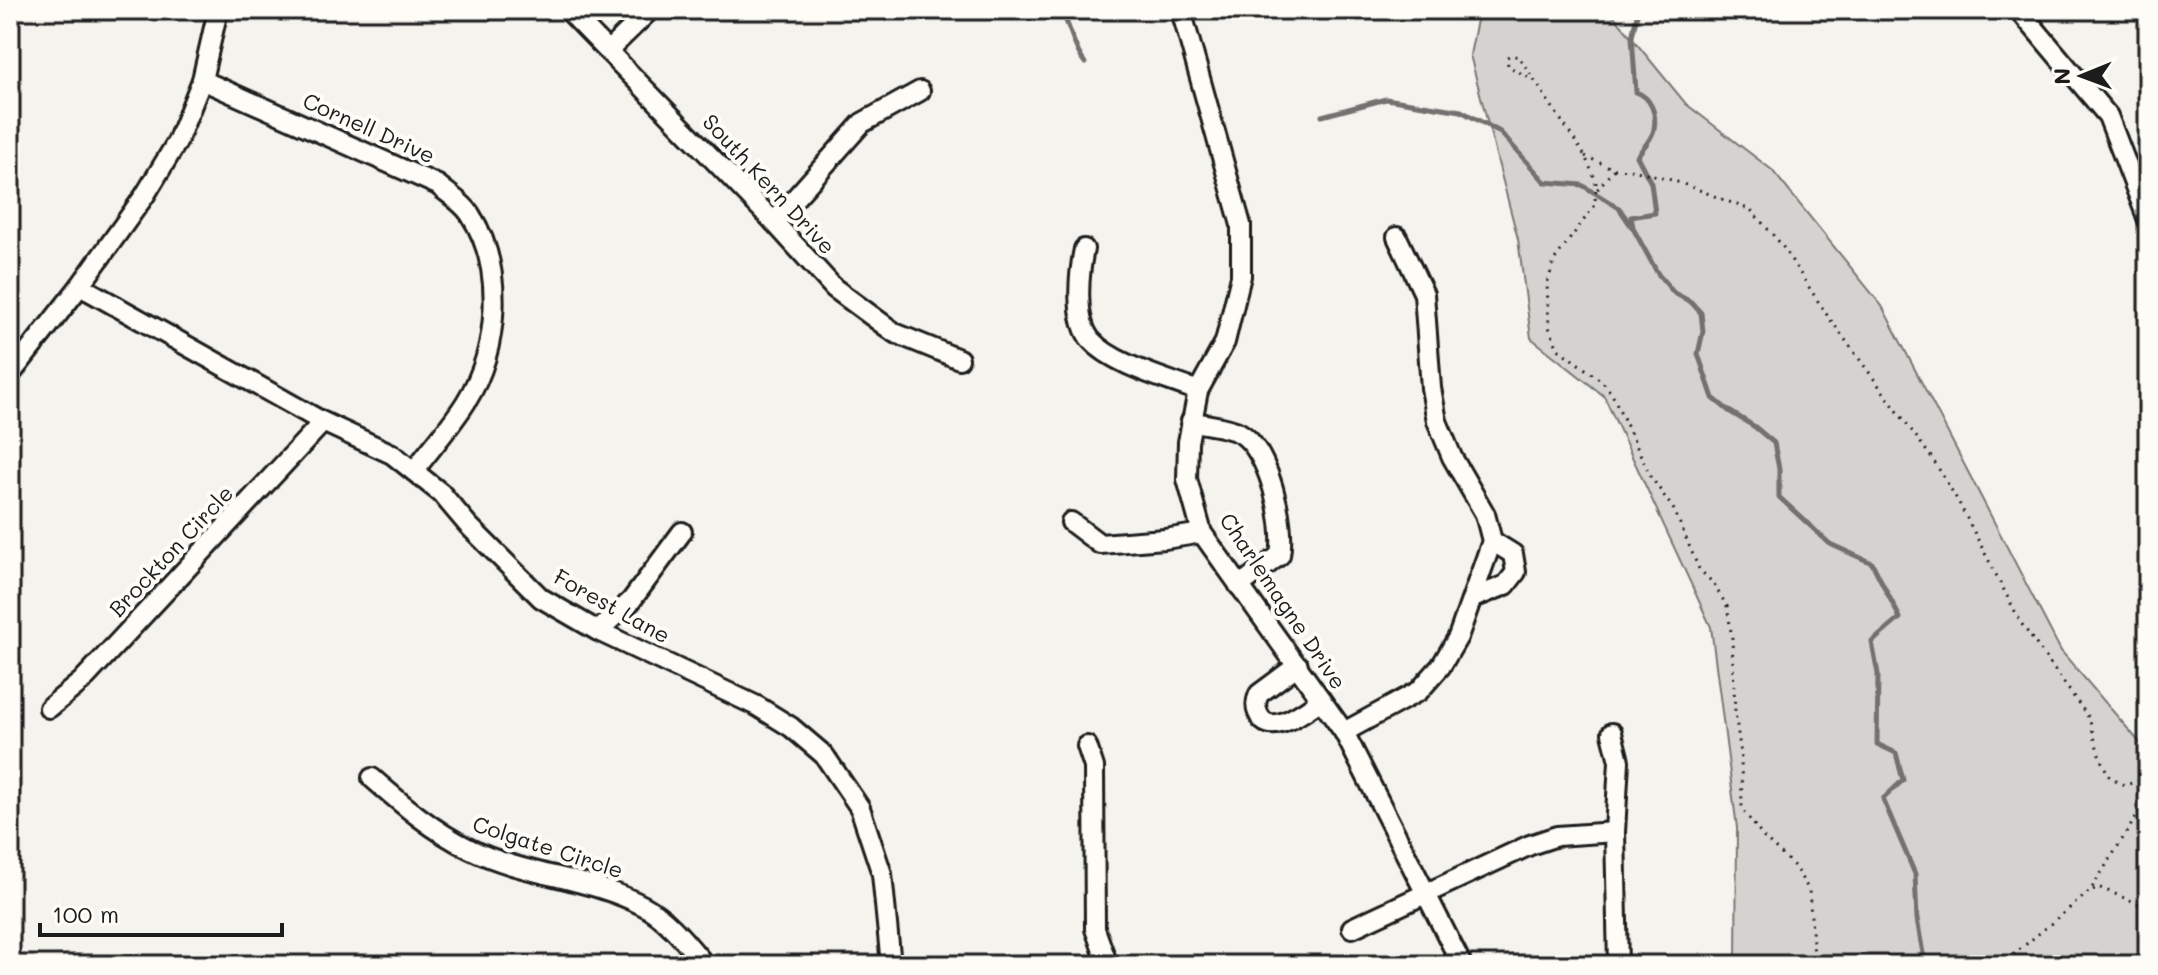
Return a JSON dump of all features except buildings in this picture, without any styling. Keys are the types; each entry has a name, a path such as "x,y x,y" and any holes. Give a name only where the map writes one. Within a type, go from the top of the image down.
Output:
{"street":[{"path":"10,375 80,286 145,195 177,142 202,80 218,10"},
{"name":"South Kern Drive","path":"568,10 834,288 895,333 959,359"},
{"path":"609,50 650,10"},
{"name":"Charlemagne Drive","path":"1181,10 1241,225 1241,276 1225,342 1198,391 1191,421 1187,479 1202,533 1344,732 1462,965"},
{"path":"2019,10 2108,116 2148,220"},
{"name":"Cornell Drive","path":"202,80 438,185 469,212 489,256 494,303 487,358 467,402 414,471"},
{"path":"774,222 862,123 920,91"},
{"path":"1344,732 1419,691 1441,666 1458,637 1492,541 1485,514 1452,457 1437,421 1431,388 1424,294 1397,237"},
{"path":"1084,249 1078,279 1081,311 1089,339 1111,355 1198,391"},
{"name":"Forest Lane","path":"80,286 323,422 392,454 441,493 468,525 541,598 598,631 757,706 791,727 824,755 860,808 882,874 891,965"},
{"path":"1191,421 1239,433 1248,441 1261,457 1277,505 1283,538 1280,555 1239,586"},
{"name":"Brockton Circle","path":"49,708 82,681 323,422"},
{"path":"1071,522 1100,544 1202,533"},
{"path":"598,631 631,601 682,532"},
{"path":"1473,598 1506,585 1516,572 1513,554 1492,541"},
{"path":"1298,665 1259,694 1256,708 1260,718 1268,724 1286,722 1321,700"},
{"path":"1612,733 1619,761 1615,832 1618,965"},
{"path":"1087,746 1094,767 1095,929 1108,965"},
{"name":"Colgate Circle","path":"372,778 426,825 473,851 599,887 647,907 705,965"},
{"path":"1352,928 1530,845 1557,836 1615,832"}],"path":[{"path":"1535,81 1508,66 1507,57 1519,57 1535,81 1585,156 1596,181 1595,205 1555,259 1547,284 1549,327 1558,349 1602,381 1612,394 1651,477 1674,510 1699,569 1712,582 1727,606 1741,755 1742,809 1763,837 1794,866 1809,890 1814,956 1818,965"},
{"path":"1585,156 1614,169 1633,170 1751,210 1760,219 1781,244 1827,315 1934,461 2021,623 2089,718 2097,749 2109,776 2124,785 2148,779"},
{"path":"1595,192 1614,169"},
{"path":"2090,891 2148,798"},
{"path":"2001,965 2098,887 2139,904 2148,901"}],"shaded area":[{"path":"1479,10 1609,10 1686,104 1772,170 1882,306 2061,651 2141,744 2148,741 2148,965 1736,965 1737,828 1711,627 1604,396 1531,338 1518,239 1470,55"}],"waterway":[{"path":"1060,10 1085,63"},
{"path":"1633,227 1631,217 1655,213 1651,183 1637,156 1652,136 1655,123 1649,102 1636,92 1632,37 1638,10"},
{"path":"1322,116 1386,99 1461,111 1500,132 1545,182 1582,185 1619,208 1658,274 1674,293 1691,302 1701,313 1703,331 1698,354 1713,398 1774,443 1779,469 1779,497 1830,544 1872,563 1900,618 1872,642 1878,674 1877,744 1896,753 1903,780 1883,799 1915,874 1917,919 1925,965"}]}
